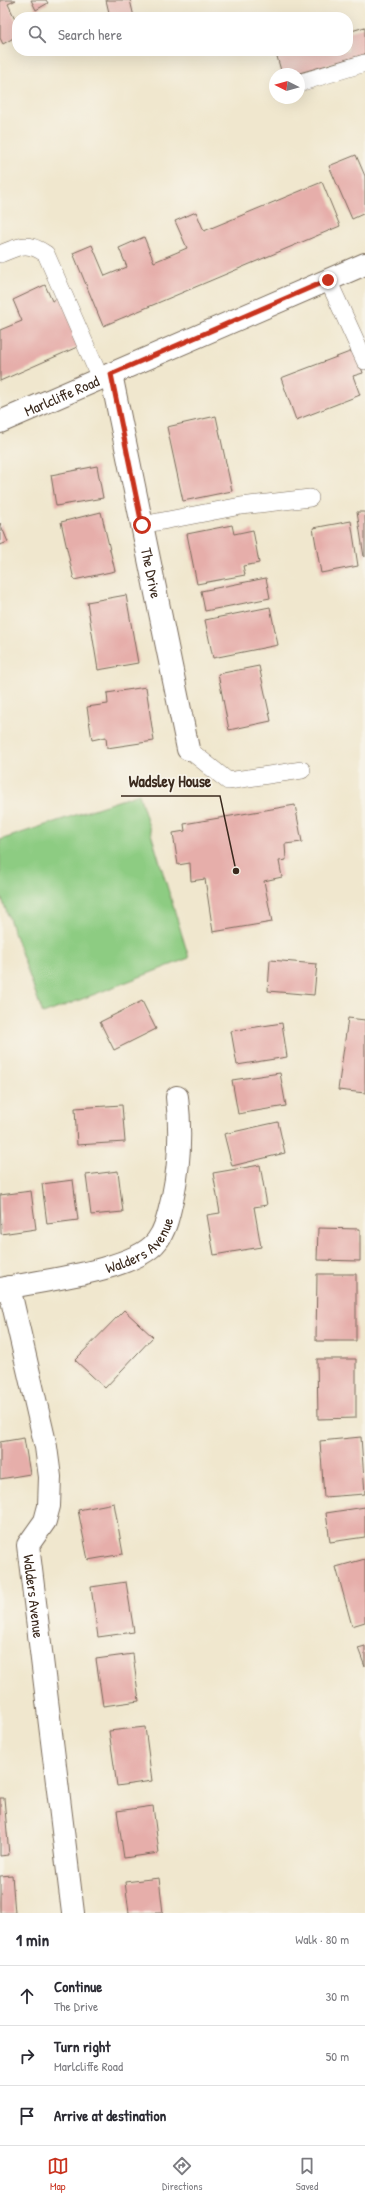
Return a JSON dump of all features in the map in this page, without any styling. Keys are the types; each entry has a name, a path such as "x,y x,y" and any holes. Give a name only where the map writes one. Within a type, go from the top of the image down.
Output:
{"street":[{"name":"Marlcliffe Road","path":"0,422 365,264"},
{"name":"The Drive","path":"106,376 142,525 188,749"},
{"name":"Walders Avenue","path":"73,1913 28,1545 45,1521 49,1506 50,1477 46,1447 4,1288 115,1265 144,1252 157,1242 166,1224 178,1170 180,1129 177,1096"}],"lane":[{"path":"305,81 365,63"},
{"path":"0,254 20,246 34,245 46,254 106,376"},
{"path":"328,280 365,361"},
{"path":"142,525 241,506 310,498"},
{"path":"188,749 228,781 302,770"}],"green space":[{"path":"139,794 189,958 43,1014 0,893 0,840"}],"building":[{"path":"0,0 16,0 8,4 12,12 12,39 3,44 0,38"},
{"path":"31,0 46,0 48,3 36,10"},
{"path":"106,0 130,0 133,12 109,12"},
{"path":"365,27 365,54 305,71 305,68 280,68 277,56 353,56 353,31"},
{"path":"356,155 365,176 365,213 352,219 329,166"},
{"path":"322,182 340,226 103,326 73,253 92,245 105,276 127,267 119,248 144,237 154,262 187,248 175,221 196,212 204,231"},
{"path":"45,285 52,301 63,296 84,344 0,381 0,330 22,321 13,300"},
{"path":"355,350 363,373 353,376 360,395 296,420 281,378"},
{"path":"216,416 232,491 183,501 167,427"},
{"path":"97,466 103,498 56,506 51,475"},
{"path":"101,512 115,571 74,580 61,522"},
{"path":"357,512 365,512 365,557 364,557"},
{"path":"351,521 358,566 321,573 313,528"},
{"path":"0,523 8,542 0,545"},
{"path":"232,525 234,534 253,530 259,563 243,566 245,575 197,584 187,534"},
{"path":"266,578 270,598 205,611 201,591"},
{"path":"126,595 138,663 98,670 87,602"},
{"path":"270,607 278,645 213,658 205,620"},
{"path":"259,666 271,721 229,730 218,674"},
{"path":"146,687 154,741 107,748 106,737 92,740 87,707 108,704 107,693"},
{"path":"295,805 302,842 285,844 286,860 279,861 282,877 264,881 272,922 213,932 205,879 191,881 190,863 178,865 173,833 185,831 184,824"},
{"path":"270,960 317,964 314,995 268,991"},
{"path":"142,1001 156,1029 114,1050 100,1022"},
{"path":"348,1018 365,1020 365,1093 338,1090"},
{"path":"282,1023 287,1057 237,1065 231,1031"},
{"path":"280,1073 286,1106 238,1114 232,1080"},
{"path":"122,1105 125,1142 77,1145 75,1108"},
{"path":"278,1122 285,1153 232,1166 224,1134"},
{"path":"260,1165 267,1205 254,1207 261,1247 214,1255 207,1215 220,1213 213,1173"},
{"path":"118,1171 123,1212 91,1215 86,1175"},
{"path":"73,1180 78,1220 47,1224 42,1184"},
{"path":"31,1191 36,1229 1,1234 0,1195"},
{"path":"318,1228 360,1229 360,1261 317,1260"},
{"path":"317,1274 356,1274 356,1341 316,1341"},
{"path":"124,1310 153,1337 105,1388 75,1360"},
{"path":"317,1359 356,1359 356,1418 318,1419"},
{"path":"361,1437 365,1494 324,1497 320,1441"},
{"path":"24,1438 30,1474 0,1479 0,1442"},
{"path":"114,1503 123,1554 88,1560 78,1510"},
{"path":"365,1507 365,1537 330,1542 326,1513"},
{"path":"365,1559 365,1622 352,1626 336,1567"},
{"path":"126,1582 134,1632 98,1637 91,1587"},
{"path":"365,1646 365,1667 358,1648"},
{"path":"133,1654 139,1701 103,1706 96,1659"},
{"path":"145,1727 152,1781 117,1786 109,1731"},
{"path":"0,1798 4,1798 9,1855 0,1856"},
{"path":"153,1806 159,1853 124,1858 117,1811"},
{"path":"12,1875 15,1913 0,1913 0,1876"},
{"path":"159,1878 163,1913 129,1913 125,1882"}],"place":[{"name":"Wadsley House","path":"236,871"}],"route":[{"path":"142,525 111,374 328,280"}]}
